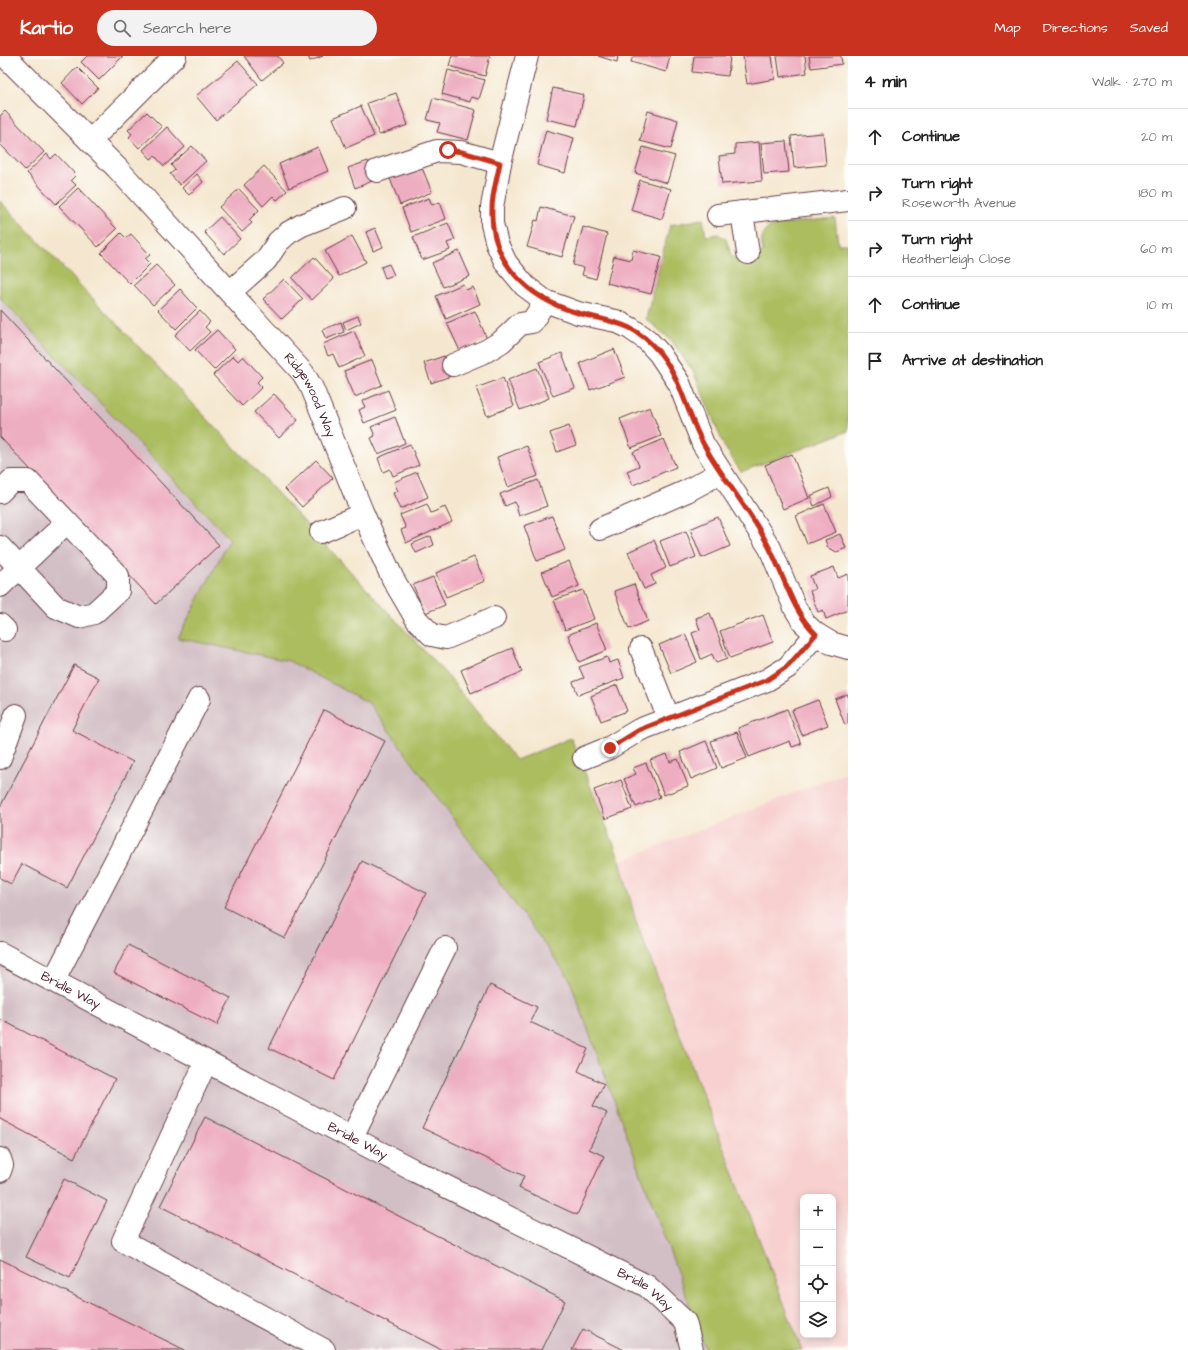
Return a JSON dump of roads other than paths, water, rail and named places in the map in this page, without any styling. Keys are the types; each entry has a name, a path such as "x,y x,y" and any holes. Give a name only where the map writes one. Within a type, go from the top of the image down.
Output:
{"street":[{"name":"Ridgewood Way","path":"5,56 90,141 230,292 302,373 312,388 363,514 393,579 417,620 432,635 446,638 494,618"},
{"path":"90,141 175,56"},
{"path":"527,56 500,163 492,207 492,224 497,244 506,263 514,275 525,286 545,301 578,313 616,321 630,328 647,340 670,367 679,383 703,444 720,473 760,530 785,580 795,608 804,623 816,634 831,643 848,648"},
{"path":"377,171 437,151 462,152 500,163"},
{"path":"718,215 848,200"},
{"path":"230,292 266,260 278,242 288,233 345,208"},
{"path":"742,212 748,253"},
{"path":"453,365 501,342 520,324 532,322 545,301"},
{"path":"600,529 687,490 720,473"},
{"path":"0,492 11,481 28,481 118,576 118,591 94,613 79,617 56,607 0,547"},
{"path":"321,532 363,514"},
{"path":"0,586 21,568 67,522"},
{"path":"584,758 610,748 639,730 773,677 788,666 816,634"},
{"path":"641,649 669,719"},
{"path":"54,980 199,699"},
{"path":"0,758 16,715"},
{"path":"352,1137 445,948"},
{"name":"Bridle Way","path":"0,953 54,980 206,1062 647,1286 685,1322 692,1350"},
{"path":"206,1062 123,1241 324,1350"},
{"path":"0,1159 2,1165 0,1171"}]}
